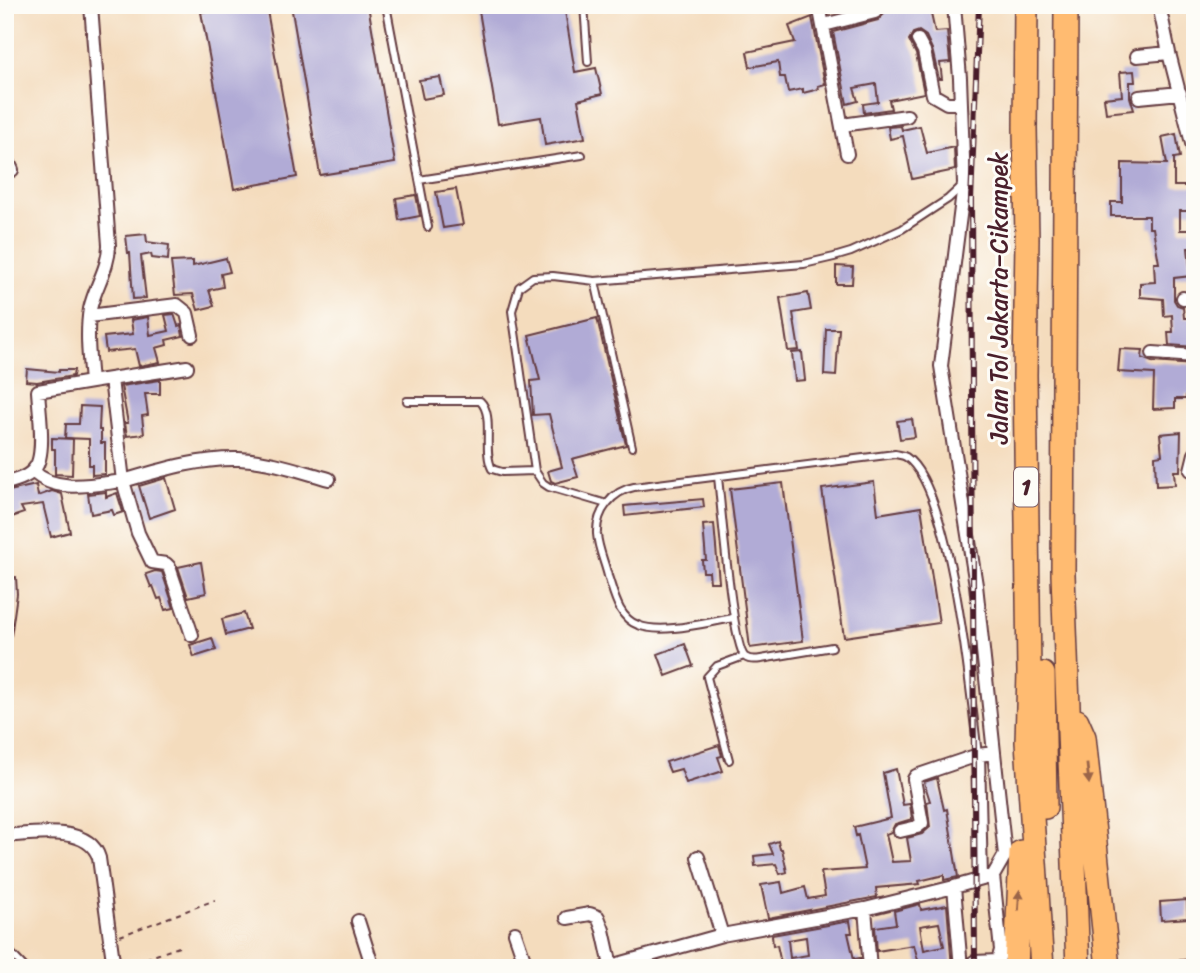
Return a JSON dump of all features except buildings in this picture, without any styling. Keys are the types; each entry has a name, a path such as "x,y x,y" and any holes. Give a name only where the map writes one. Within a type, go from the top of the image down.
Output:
{"highway":[{"name":"Jalan Tol Jakarta–Cikampek","path":"1026,5 1027,742 1042,968"},
{"name":"1","path":"1040,5 1039,409 1050,968"},
{"name":"1","path":"1054,5 1051,408 1065,968"},
{"name":"1","path":"1066,5 1063,575 1078,968"},
{"path":"1068,711 1079,724 1084,737 1108,968"},
{"path":"1016,968 1027,742"}],"street":[{"path":"91,5 109,244 106,268 89,316 91,382"},
{"path":"819,5 847,155"},
{"path":"567,918 590,914 597,916 615,966 722,935 865,909 954,887 987,877 1004,855 976,584 941,366 964,184 954,5"},
{"path":"1161,6 1169,53 1195,155"},
{"path":"824,25 875,12"},
{"path":"918,40 924,51 933,95 947,103 961,103"},
{"path":"1137,56 1169,53"},
{"path":"1139,97 1180,93"},
{"path":"842,125 907,116"},
{"path":"5,155 12,170"},
{"path":"89,316 177,305 187,313 192,335"},
{"path":"1153,353 1195,355"},
{"path":"5,483 33,471 38,462 38,391 187,367"},
{"path":"111,379 123,481 142,544 152,562 166,564 170,568 192,635"},
{"path":"1191,470 1195,454"},
{"path":"33,471 41,479 76,485 123,481 181,465 238,459 255,460 328,479"},
{"path":"900,831 922,823 914,779 916,776 978,755 994,753"},
{"path":"974,962 998,961 1002,950 987,877 978,755"},
{"path":"5,836 39,833 67,835 91,843 99,858 114,968"},
{"path":"698,858 722,935"},
{"path":"954,887 961,968"},
{"path":"865,909 870,968"},
{"path":"358,921 373,968"},
{"path":"516,933 527,968"},
{"path":"1171,968 1195,966"}],"lane":[{"path":"386,5 428,227"},
{"path":"584,5 588,62"},
{"path":"419,180 582,155"},
{"path":"607,504 549,487 535,471 512,311 522,284 533,277 553,276 595,281 804,264 851,252 902,229 948,199 964,184"},
{"path":"595,281 632,447"},
{"path":"407,401 480,401 486,412 487,455 492,469 502,472 535,471"},
{"path":"734,618 660,629 641,626 629,620 615,599 597,537 599,519 617,493 627,489 895,454 906,457 933,501 955,580 978,755"},
{"path":"718,477 734,618 744,656 752,660 832,647"},
{"path":"729,761 707,677 717,666 744,656"},
{"path":"5,947 25,968"}],"path":[{"path":"109,940 215,900"},
{"path":"120,968 178,947"}],"railway":[{"path":"975,968 971,201 979,5"}]}
